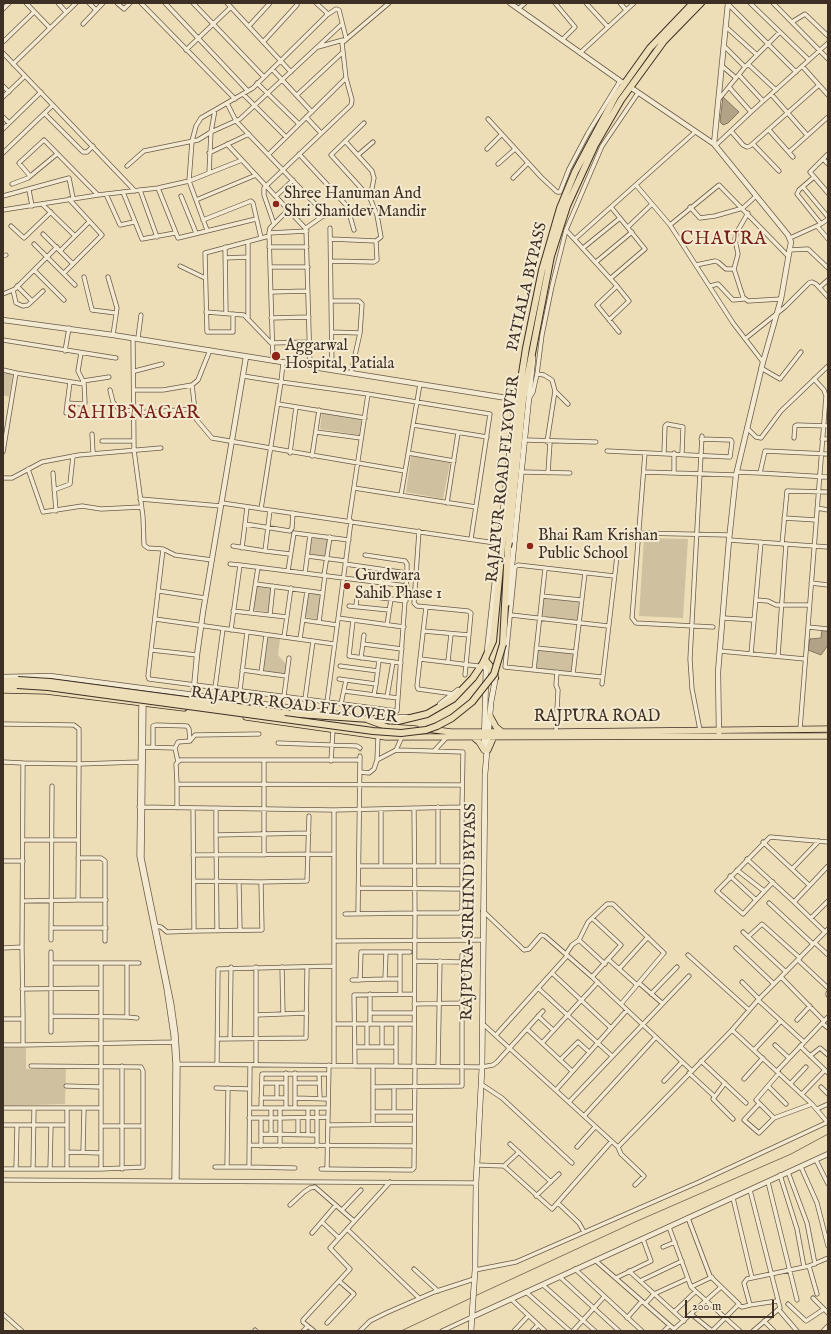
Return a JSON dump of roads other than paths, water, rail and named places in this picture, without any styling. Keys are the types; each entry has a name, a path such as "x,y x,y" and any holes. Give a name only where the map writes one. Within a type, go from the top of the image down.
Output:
{"highway":[{"name":"PATIALA BYPASS","path":"385,722 412,719 441,707 467,686 482,663 493,641 506,544 516,419 526,348 542,270 560,208 575,172 615,97 650,48 693,3"},
{"name":"PATIALA BYPASS","path":"533,345 551,256 567,206 595,145 636,78 674,30 701,3"},
{"name":"RAJAPUR ROAD FLYOVER","path":"3,681 373,731 402,733 426,730 452,718 472,702 494,674 503,644 506,544 523,400 533,345"},
{"path":"482,663 490,666 492,676 495,678"},
{"name":"RAJAPUR ROAD FLYOVER","path":"3,686 17,683 58,683 283,713"},
{"name":"RAJPURA ROAD","path":"283,713 385,722"}],"main road":[{"path":"486,750 495,678 504,642 506,544 521,472 530,397 533,345"},
{"path":"482,663 486,669 488,734"},
{"name":"RAJPURA ROAD","path":"3,690 46,691 192,709 386,737 472,736 501,731 556,732 700,730 828,736"},
{"path":"490,716 496,727 501,731"},
{"name":"RAJPURA ROAD","path":"368,720 387,727 404,729 488,734 719,732 800,728 828,729"},
{"name":"RAJPURA-SIRHIND BYPASS","path":"471,1331 475,1270 476,1183 482,1067 482,910 486,750 488,734"},
{"path":"472,736 486,750"}],"street":[{"path":"3,9 9,3"},
{"path":"26,3 50,28"},
{"path":"58,3 66,12"},
{"path":"13,64 76,3"},
{"path":"88,3 96,10"},
{"path":"83,24 103,3"},
{"path":"116,3 124,9 130,3"},
{"path":"141,3 234,99"},
{"path":"164,3 248,91"},
{"path":"193,3 264,78"},
{"path":"227,3 264,41 291,72"},
{"path":"249,26 270,3"},
{"path":"316,3 327,15"},
{"path":"318,47 345,39 389,3"},
{"path":"488,119 528,163 557,192 560,192 569,169 588,133 622,82 510,3"},
{"path":"518,9 525,3"},
{"path":"555,3 575,27 562,40"},
{"path":"586,3 608,28"},
{"path":"620,3 626,10"},
{"path":"580,53 634,3"},
{"path":"750,3 809,60"},
{"path":"773,3 828,58"},
{"path":"714,145 728,4"},
{"path":"728,4 796,72"},
{"path":"264,41 297,5"},
{"path":"186,50 231,7"},
{"path":"207,230 189,181 192,141 196,126 200,120 257,84 327,15 338,10 345,39 341,45 346,78 352,100 351,105 266,185 263,193 274,224"},
{"path":"3,42 34,12"},
{"path":"792,22 804,14 828,36"},
{"path":"127,166 144,151 202,138 211,132 236,121 255,107 342,24"},
{"path":"726,27 756,54"},
{"path":"719,99 756,54 780,32"},
{"path":"714,145 828,44"},
{"path":"724,46 776,90"},
{"path":"297,95 342,53"},
{"path":"3,54 135,191"},
{"path":"722,66 737,76 764,101"},
{"path":"802,66 828,95"},
{"path":"272,69 312,112"},
{"path":"3,97 25,76"},
{"path":"269,154 346,78"},
{"path":"257,84 299,124"},
{"path":"731,131 745,146 748,147 788,114 819,84"},
{"path":"3,86 9,92"},
{"path":"729,87 751,112"},
{"path":"633,89 714,145 790,238 781,299 761,368 737,474 729,538 718,672 719,732"},
{"path":"3,129 41,92"},
{"path":"530,397 533,392 537,374 545,319 566,230 602,146 638,93"},
{"path":"243,94 286,137"},
{"path":"771,94 808,135"},
{"path":"227,103 236,121 319,208 323,216"},
{"path":"3,154 53,105"},
{"path":"209,173 211,132 215,110"},
{"path":"45,114 83,152 87,152 93,146"},
{"path":"3,116 10,122"},
{"path":"306,117 321,133"},
{"path":"789,152 828,117"},
{"path":"330,239 376,241 381,237 370,198 331,156 332,153 364,123"},
{"path":"769,130 793,157"},
{"path":"575,239 695,132"},
{"path":"209,153 249,134"},
{"path":"487,149 502,134"},
{"path":"30,176 19,163 42,140 45,140 98,195"},
{"path":"345,141 371,168 374,175 370,198"},
{"path":"358,155 373,142"},
{"path":"227,144 306,229 310,366"},
{"path":"753,144 779,171"},
{"path":"498,164 515,149"},
{"path":"12,184 22,181 30,176 57,154"},
{"path":"299,154 347,206 354,230"},
{"path":"828,154 810,171 828,193"},
{"path":"823,159 828,164"},
{"path":"3,210 98,195 158,188 189,181 242,160"},
{"path":"513,178 528,163"},
{"path":"196,200 256,175"},
{"path":"3,196 79,176"},
{"path":"814,177 797,194 821,224"},
{"path":"64,273 101,236 71,199 69,178"},
{"path":"276,196 293,180"},
{"path":"22,181 23,191"},
{"path":"636,185 670,225 745,339 763,362"},
{"path":"670,225 690,207 719,185 748,213 788,256"},
{"path":"790,238 821,224 828,218 803,187"},
{"path":"158,188 175,233 179,238 256,219"},
{"path":"29,190 32,206"},
{"path":"140,190 157,237"},
{"path":"123,192 142,239 175,233"},
{"path":"106,194 120,225 134,222"},
{"path":"181,196 196,233"},
{"path":"690,207 698,217 703,218 724,214 743,208 756,196"},
{"path":"203,220 251,201 253,203 261,238"},
{"path":"42,204 75,236"},
{"path":"628,227 652,204"},
{"path":"611,207 645,249 611,278"},
{"path":"273,361 271,343 269,234 274,224 288,210"},
{"path":"233,314 233,332 208,333 206,312 205,253 248,242 269,234 306,229 323,216 349,211"},
{"path":"11,226 24,238 51,212"},
{"path":"744,299 734,269 738,254 736,236 748,213"},
{"path":"584,248 620,218"},
{"path":"60,251 89,222"},
{"path":"817,226 828,239"},
{"path":"330,228 332,370"},
{"path":"566,230 611,278 629,301 609,320"},
{"path":"596,262 632,232"},
{"path":"43,234 73,264"},
{"path":"331,261 374,262 377,260 376,241"},
{"path":"248,242 248,318"},
{"path":"34,244 75,285"},
{"path":"269,247 307,246"},
{"path":"3,294 13,290 57,247"},
{"path":"225,247 226,313"},
{"path":"789,250 808,249 828,268"},
{"path":"225,258 248,257"},
{"path":"696,265 715,261 726,270 734,269"},
{"path":"180,266 205,278"},
{"path":"270,267 308,266"},
{"path":"34,270 64,300"},
{"path":"84,276 92,310 116,313"},
{"path":"108,276 116,313 113,334"},
{"path":"820,287 828,280"},
{"path":"745,339 788,304 809,283 814,282 828,296"},
{"path":"710,286 718,284 733,300 744,299 748,301 781,299"},
{"path":"17,286 32,301"},
{"path":"617,286 597,306 619,332"},
{"path":"13,290 15,300 19,305 25,306 43,291"},
{"path":"271,292 308,292"},
{"path":"332,301 362,302 360,333 351,373"},
{"path":"206,312 244,315 271,343 309,342"},
{"path":"141,315 132,358 135,371 133,412 134,450 144,545 148,548 163,549 175,555 212,560"},
{"path":"271,318 309,316"},
{"path":"3,320 113,334 246,357 513,399 515,403 506,544 247,507 140,499"},
{"path":"65,351 69,328"},
{"path":"332,332 360,333"},
{"path":"3,340 116,358"},
{"path":"134,390 163,390 192,385 198,380 210,350"},
{"path":"761,368 780,379 801,352"},
{"path":"67,403 84,404 84,383 78,371 81,353"},
{"path":"192,709 197,655 205,598 246,357"},
{"path":"261,509 283,363"},
{"path":"135,371 162,364"},
{"path":"747,428 756,437 761,438 781,411 828,366"},
{"path":"3,370 70,382 84,383 109,378"},
{"path":"3,452 16,373"},
{"path":"537,374 544,375 552,380 556,391 568,404"},
{"path":"243,376 488,412 491,416 471,539"},
{"path":"800,728 826,393 814,379"},
{"path":"66,413 70,382"},
{"path":"401,495 420,384"},
{"path":"192,385 194,409 199,424 212,438 271,450 405,471"},
{"path":"110,390 113,402 118,408 124,411 133,412 194,409"},
{"path":"548,473 548,442 556,391"},
{"path":"327,702 349,540 354,488 368,394"},
{"path":"278,404 365,418"},
{"path":"290,453 296,407"},
{"path":"312,456 319,410"},
{"path":"664,453 665,426 667,424 683,427 682,454"},
{"path":"413,425 487,437"},
{"path":"794,438 796,425 828,426"},
{"path":"316,432 361,438"},
{"path":"447,503 458,433"},
{"path":"92,434 94,453"},
{"path":"607,450 674,453 700,455 729,458 732,442 731,440 701,437 700,455 699,474 696,533 690,674 700,730"},
{"path":"822,439 828,439"},
{"path":"524,440 548,442 596,442"},
{"path":"102,441 134,441"},
{"path":"3,478 12,478 42,462 73,456 160,448"},
{"path":"760,473 765,451 828,454"},
{"path":"645,452 632,618 633,621 713,627"},
{"path":"674,453 674,473"},
{"path":"408,454 454,461"},
{"path":"54,490 70,484 73,456"},
{"path":"28,469 42,511 82,506 101,509 141,508"},
{"path":"521,472 570,473"},
{"path":"644,472 699,474 760,473 828,477"},
{"path":"53,473 56,510"},
{"path":"354,488 476,507"},
{"path":"778,656 782,605 784,518 787,491 828,492"},
{"path":"242,548 247,507"},
{"path":"817,508 828,510"},
{"path":"265,551 270,510"},
{"path":"245,524 291,530 293,513"},
{"path":"784,518 816,520"},
{"path":"419,531 414,603 415,605 426,607 470,612 471,616 465,675"},
{"path":"288,571 294,533 349,540"},
{"path":"639,533 696,533 761,542 828,547"},
{"path":"304,573 310,535"},
{"path":"319,622 330,538"},
{"path":"751,654 761,542"},
{"path":"233,546 290,554"},
{"path":"163,549 148,676 149,679 397,711"},
{"path":"365,555 405,561 408,564 397,717"},
{"path":"307,556 407,573"},
{"path":"602,684 617,556"},
{"path":"230,564 407,586"},
{"path":"231,630 240,565"},
{"path":"602,677 507,668 504,665 516,565 614,576"},
{"path":"252,613 258,567"},
{"path":"534,670 545,568"},
{"path":"573,674 585,573"},
{"path":"811,583 828,585"},
{"path":"256,584 323,593"},
{"path":"270,615 273,586"},
{"path":"284,637 291,588"},
{"path":"159,591 205,598"},
{"path":"300,639 307,591"},
{"path":"356,606 357,596 359,595 406,601"},
{"path":"542,596 581,600"},
{"path":"387,625 391,599"},
{"path":"756,600 768,601 774,605 809,605"},
{"path":"349,606 389,610"},
{"path":"426,607 417,686 418,689 454,694"},
{"path":"233,610 287,618"},
{"path":"511,615 608,626"},
{"path":"338,618 404,627"},
{"path":"723,618 754,620"},
{"path":"155,620 334,644"},
{"path":"303,620 337,625"},
{"path":"353,620 348,656 401,663"},
{"path":"808,627 828,629"},
{"path":"215,688 223,629"},
{"path":"423,631 469,636"},
{"path":"240,690 247,632"},
{"path":"448,661 451,634"},
{"path":"261,673 266,635"},
{"path":"361,658 364,635"},
{"path":"305,699 313,641"},
{"path":"363,644 402,649"},
{"path":"536,648 575,652"},
{"path":"151,650 197,655"},
{"path":"720,651 805,659"},
{"path":"284,696 289,658"},
{"path":"420,659 466,664 482,663"},
{"path":"374,695 380,660"},
{"path":"388,697 393,662"},
{"path":"3,677 50,676 194,696 357,716 397,717 421,714 435,707 454,694 482,663"},
{"path":"340,666 378,671"},
{"path":"242,670 286,676"},
{"path":"556,732 558,695 557,672"},
{"path":"339,679 376,684"},
{"path":"341,704 346,680"},
{"path":"143,689 139,762 142,858 172,1005 177,1064 176,1180"},
{"path":"344,691 398,698"},
{"path":"142,703 143,747 139,856 166,988 175,1042"},
{"path":"3,724 78,726 78,900"},
{"path":"153,747 153,726 156,724 187,726 189,729 190,741"},
{"path":"331,761 333,730"},
{"path":"177,808 178,762 175,748 178,742 190,741 195,735 259,734"},
{"path":"360,772 372,772 377,760 378,736"},
{"path":"434,751 449,736"},
{"path":"396,750 402,737"},
{"path":"278,743 357,746 360,748"},
{"path":"143,747 175,748"},
{"path":"345,914 461,912 463,752 396,750 377,760"},
{"path":"358,914 360,756"},
{"path":"178,762 180,760 360,760"},
{"path":"264,760 264,855"},
{"path":"3,762 79,764 139,762"},
{"path":"22,1045 23,763"},
{"path":"177,784 462,785"},
{"path":"51,940 52,786"},
{"path":"141,807 334,810 462,807"},
{"path":"438,807 438,866"},
{"path":"193,808 194,931"},
{"path":"216,808 217,931"},
{"path":"321,1169 412,1170 414,1166 414,808"},
{"path":"381,809 381,866"},
{"path":"334,810 334,1065"},
{"path":"194,882 307,881 309,816"},
{"path":"216,834 309,833"},
{"path":"773,882 743,914 718,892 730,876 763,842 771,837 828,842"},
{"path":"23,840 78,840"},
{"path":"792,870 819,841"},
{"path":"763,842 809,885"},
{"path":"193,855 334,854"},
{"path":"78,858 101,858 105,861 106,941"},
{"path":"618,1147 622,1145 690,1072 732,1030 759,999 827,930 811,918 747,859"},
{"path":"3,861 23,861"},
{"path":"358,866 462,866"},
{"path":"794,902 828,866"},
{"path":"737,870 764,891"},
{"path":"730,876 756,900"},
{"path":"239,882 240,930"},
{"path":"156,926 161,927 167,932 262,930 261,882"},
{"path":"358,888 462,889"},
{"path":"23,901 106,900"},
{"path":"811,918 828,901"},
{"path":"496,1035 552,973 572,945 579,940 585,927 604,906 610,903 664,953 621,1004"},
{"path":"769,903 828,955"},
{"path":"482,910 524,950 529,949 539,937 543,935 598,982 682,1062 714,1096 713,1100 734,1119"},
{"path":"592,977 621,944 593,918"},
{"path":"748,937 762,924 828,988"},
{"path":"51,928 106,928"},
{"path":"743,932 786,972"},
{"path":"619,969 648,937"},
{"path":"334,941 482,940"},
{"path":"579,940 605,964"},
{"path":"3,948 22,947"},
{"path":"736,948 774,984"},
{"path":"50,1032 51,952"},
{"path":"360,980 361,952 410,952"},
{"path":"385,979 386,952"},
{"path":"400,952 400,994"},
{"path":"373,1087 461,1087 463,1085 462,955"},
{"path":"688,955 749,1010"},
{"path":"608,959 662,1003"},
{"path":"414,961 462,962"},
{"path":"438,1067 440,961"},
{"path":"101,963 101,1168"},
{"path":"127,963 127,1017"},
{"path":"51,964 139,963"},
{"path":"217,1039 304,1040 307,1036 307,966"},
{"path":"216,1064 216,971 219,968 334,966"},
{"path":"256,967 256,1065"},
{"path":"282,967 283,1014"},
{"path":"651,994 677,967"},
{"path":"230,1039 231,968"},
{"path":"552,973 611,1028"},
{"path":"569,1102 689,976"},
{"path":"781,977 810,1006 828,1028"},
{"path":"352,980 400,979"},
{"path":"542,1043 598,982"},
{"path":"742,982 804,1042"},
{"path":"22,989 101,988"},
{"path":"538,988 612,1056"},
{"path":"367,1047 370,994"},
{"path":"355,1066 354,995 414,994"},
{"path":"414,1004 462,1003"},
{"path":"797,1020 810,1006"},
{"path":"556,1090 627,1010"},
{"path":"177,1064 482,1067 493,1065 542,1011"},
{"path":"256,1015 307,1013"},
{"path":"370,1013 414,1013"},
{"path":"51,1016 137,1018"},
{"path":"538,1016 553,1030"},
{"path":"774,1118 759,1104 757,1098 789,1058 828,1017"},
{"path":"3,1019 23,1019"},
{"path":"754,1050 781,1021"},
{"path":"482,1023 618,1147 621,1154 644,1176 635,1185"},
{"path":"334,1024 414,1024"},
{"path":"382,1024 382,1047"},
{"path":"396,1024 396,1066"},
{"path":"527,1029 572,1071"},
{"path":"475,1270 516,1262 699,1182 828,1122 802,1094 732,1030"},
{"path":"584,1116 656,1037"},
{"path":"3,1045 175,1042"},
{"path":"560,1060 578,1042 590,1052"},
{"path":"775,1045 789,1058"},
{"path":"800,1046 828,1073"},
{"path":"355,1047 396,1047"},
{"path":"810,1056 820,1048 828,1055"},
{"path":"744,1079 763,1058"},
{"path":"701,1061 746,1103"},
{"path":"664,1081 682,1062"},
{"path":"249,1167 250,1065"},
{"path":"327,1169 329,1065"},
{"path":"3,1169 143,1167 143,1069 139,1066 31,1066"},
{"path":"122,1066 122,1168"},
{"path":"373,1066 373,1124"},
{"path":"791,1084 806,1067"},
{"path":"802,1094 824,1070"},
{"path":"261,1108 262,1075 264,1073 328,1074"},
{"path":"286,1073 286,1108"},
{"path":"295,1074 295,1108"},
{"path":"319,1074 320,1098"},
{"path":"262,1083 286,1083"},
{"path":"277,1083 277,1098"},
{"path":"295,1083 319,1083"},
{"path":"481,1084 502,1098 572,1163"},
{"path":"714,1096 725,1084"},
{"path":"66,1086 101,1087"},
{"path":"768,1086 786,1104"},
{"path":"394,1087 394,1112"},
{"path":"821,1087 828,1094"},
{"path":"216,1088 250,1088"},
{"path":"227,1167 228,1088"},
{"path":"262,1098 286,1098"},
{"path":"295,1098 328,1099"},
{"path":"759,1104 744,1119 745,1122 759,1133 774,1118 812,1104"},
{"path":"817,1109 828,1104"},
{"path":"3,1108 101,1108"},
{"path":"33,1169 34,1108"},
{"path":"67,1108 67,1169"},
{"path":"83,1152 84,1108"},
{"path":"250,1108 328,1108"},
{"path":"270,1134 271,1108"},
{"path":"280,1108 280,1146"},
{"path":"308,1108 308,1135"},
{"path":"317,1108 317,1146"},
{"path":"373,1112 414,1112"},
{"path":"249,1118 328,1117"},
{"path":"261,1118 261,1146"},
{"path":"298,1118 298,1135"},
{"path":"328,1125 414,1124"},
{"path":"3,1125 67,1125"},
{"path":"16,1169 17,1125"},
{"path":"50,1125 50,1169"},
{"path":"101,1126 142,1126"},
{"path":"577,1147 596,1127"},
{"path":"261,1134 317,1135"},
{"path":"477,1164 504,1166 550,1208 553,1208 579,1176 611,1142"},
{"path":"510,1144 551,1182"},
{"path":"249,1145 414,1146"},
{"path":"67,1152 101,1153"},
{"path":"504,1166 519,1152"},
{"path":"442,1331 472,1314 543,1285 828,1154"},
{"path":"816,1160 828,1184"},
{"path":"801,1166 817,1204 828,1246"},
{"path":"215,1167 295,1168"},
{"path":"788,1172 805,1218 815,1264"},
{"path":"536,1196 559,1174"},
{"path":"780,1175 797,1229 804,1267"},
{"path":"3,1180 476,1183"},
{"path":"314,1331 303,1321 304,1318 350,1269 331,1249 339,1238 390,1182"},
{"path":"768,1182 797,1300"},
{"path":"290,1205 304,1192 313,1187 354,1221"},
{"path":"342,1210 360,1190"},
{"path":"750,1190 779,1310 797,1331"},
{"path":"733,1198 752,1278"},
{"path":"558,1203 579,1223 584,1232"},
{"path":"312,1233 336,1205"},
{"path":"688,1218 712,1277 738,1302 738,1305 742,1307 777,1300"},
{"path":"322,1222 339,1238"},
{"path":"669,1226 691,1287 740,1331"},
{"path":"347,1229 420,1298"},
{"path":"616,1278 652,1260 643,1239"},
{"path":"663,1247 675,1242"},
{"path":"750,1305 744,1282 752,1278 809,1266 828,1258"},
{"path":"596,1261 669,1326 674,1329 677,1328 680,1331"},
{"path":"640,1281 682,1262"},
{"path":"809,1266 817,1294"},
{"path":"414,1269 438,1290"},
{"path":"575,1270 642,1331"},
{"path":"630,1271 684,1321"},
{"path":"560,1277 619,1331"},
{"path":"691,1287 712,1277"},
{"path":"627,1318 654,1294 687,1279"},
{"path":"327,1324 354,1294 339,1281"},
{"path":"360,1331 368,1324 386,1313 438,1290 474,1281"},
{"path":"543,1285 595,1331"},
{"path":"677,1328 721,1287"},
{"path":"526,1292 571,1331 604,1297"},
{"path":"674,1312 695,1292"},
{"path":"813,1298 828,1313"},
{"path":"511,1299 545,1331"},
{"path":"788,1304 806,1321 824,1309"},
{"path":"691,1314 712,1331 738,1305"},
{"path":"753,1331 779,1310"},
{"path":"3,1314 22,1331"},
{"path":"514,1331 528,1316"},
{"path":"764,1321 774,1331"},
{"path":"532,1331 538,1325"},
{"path":"303,1331 308,1326"},
{"path":"664,1331 669,1326"},
{"path":"823,1331 828,1326"}],"waterway":[{"path":"475,1296 635,1222 791,1154 828,1134"},
{"path":"401,1331 471,1298"}],"tunnel":[{"path":"360,748 360,756"}],"place":[{"name":"Shree Hanuman And Shri Shanidev Mandir","path":"276,204"},
{"name":"Aggarwal Hospital, Patiala","path":"276,356"},
{"name":"Bhai Ram Krishan Public School","path":"530,546"},
{"name":"Gurdwara Sahib Phase 1","path":"347,586"}],"district":[{"name":"CHAURA","path":"724,240"},
{"name":"SAHIBNAGAR","path":"134,414"}]}
